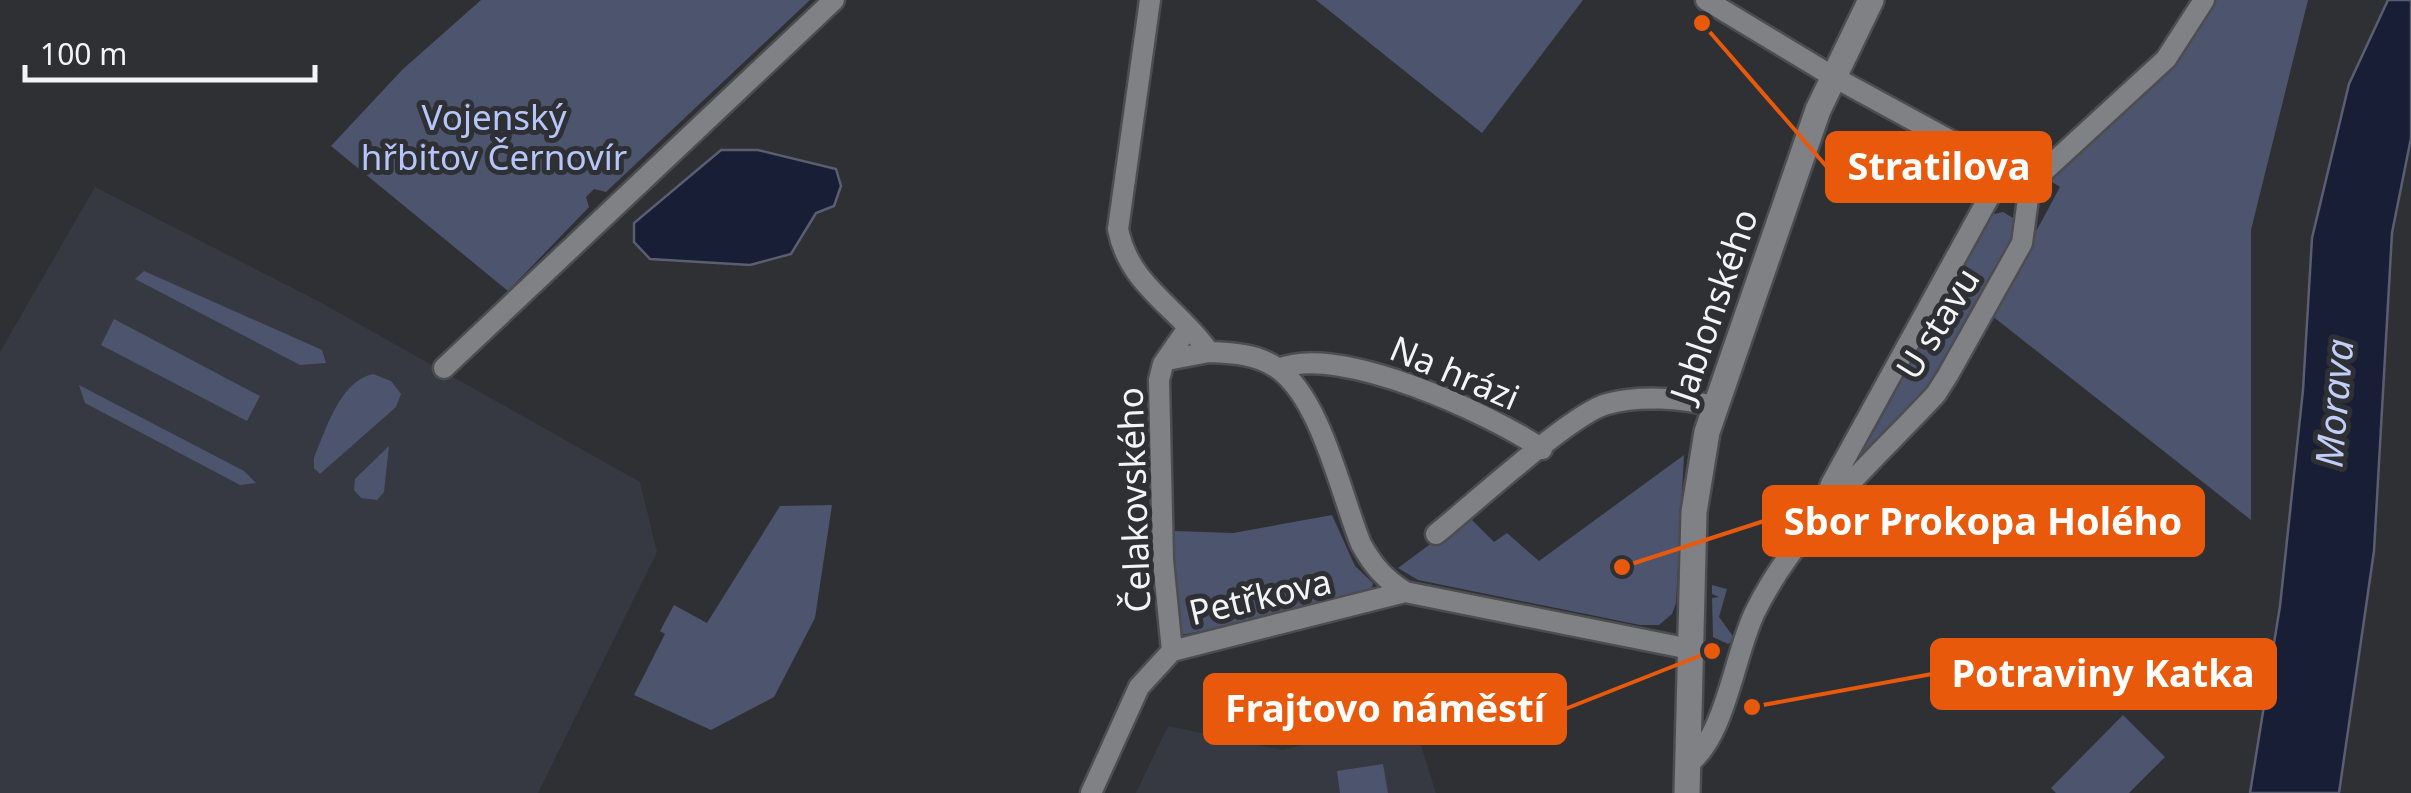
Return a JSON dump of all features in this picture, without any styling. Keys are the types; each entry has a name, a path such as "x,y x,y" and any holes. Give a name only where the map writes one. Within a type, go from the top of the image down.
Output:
{"street":[{"path":"444,368 834,0"},
{"path":"1150,0 1118,229 1129,264 1209,352 1242,354 1279,370 1311,410 1372,564 1406,592 1690,649"},
{"path":"1706,0 1832,76 2030,184 2166,59 2204,0"},
{"name":"Jablonského","path":"1687,793 1695,494 1714,406 1832,76 1870,0"},
{"name":"U stavu","path":"1819,520 1831,484 2004,170"},
{"name":"U stavu","path":"1687,765 1708,740 1752,618 1819,520 1942,386 2022,243 2030,184"},
{"path":"1167,360 1188,328"},
{"name":"Čelakovského","path":"1172,651 1162,551 1159,388 1167,360 1209,352"},
{"name":"Na hrázi","path":"1279,370 1302,362 1382,373 1542,449"},
{"path":"1436,534 1590,410 1606,404 1668,400 1714,406"},
{"name":"Petřkova","path":"1091,793 1139,686 1172,651 1406,592"}],"shaded area":[{"path":"95,187 318,301 640,482 657,552 538,793 0,793 0,352"},
{"path":"1412,717 1436,793 1136,793 1168,726 1282,750"}],"green space":[{"name":"Vojenský hřbitov Černovír","path":"481,0 810,0 606,192 594,189 586,197 589,207 508,291 331,146 402,70"},
{"path":"1316,0 1583,0 1482,133"},
{"path":"2203,0 2308,0 2251,230 2251,520 1991,315 2060,187 2046,178 2169,54"},
{"path":"2003,212 2013,218 2018,233 1935,385 1846,473 1990,215"},
{"path":"144,271 322,350 326,363 300,365 135,279"},
{"path":"114,319 260,396 247,421 101,345"},
{"path":"373,374 391,381 401,394 396,407 320,474 314,468 314,458 329,421 352,386"},
{"path":"79,385 244,471 256,483 240,485 85,403"},
{"path":"389,446 384,492 377,500 361,498 354,490 355,479"},
{"path":"1684,455 1676,603 1672,614 1659,625 1640,625 1418,580 1398,568 1468,516 1494,542 1507,533 1539,561"},
{"path":"832,505 815,618 774,697 711,730 634,695 665,634 660,631 674,605 707,623 780,506"},
{"path":"1332,515 1355,566 1373,583 1369,599 1181,635 1172,587 1175,531 1233,533"},
{"path":"1712,585 1727,589 1719,617 1735,639 1728,644 1713,637 1712,598 1719,597 1712,594"},
{"path":"2123,715 2165,757 2129,793 2056,793 2051,788"},
{"path":"1383,764 1388,793 1340,793 1337,771"}],"water":[{"name":"Morava","path":"2388,0 2411,0 2411,138 2392,233 2374,551 2339,793 2250,793 2280,606 2303,390 2312,238 2349,84"},
{"path":"721,150 758,150 836,169 841,186 834,206 816,213 791,254 750,265 650,259 634,242 634,223"}],"place":[{"name":"Stratilova","path":"1702,23"},
{"name":"Sbor Prokopa Holého","path":"1622,567"},
{"name":"Frajtovo náměstí","path":"1712,651"},
{"name":"Potraviny Katka","path":"1752,707"}]}
